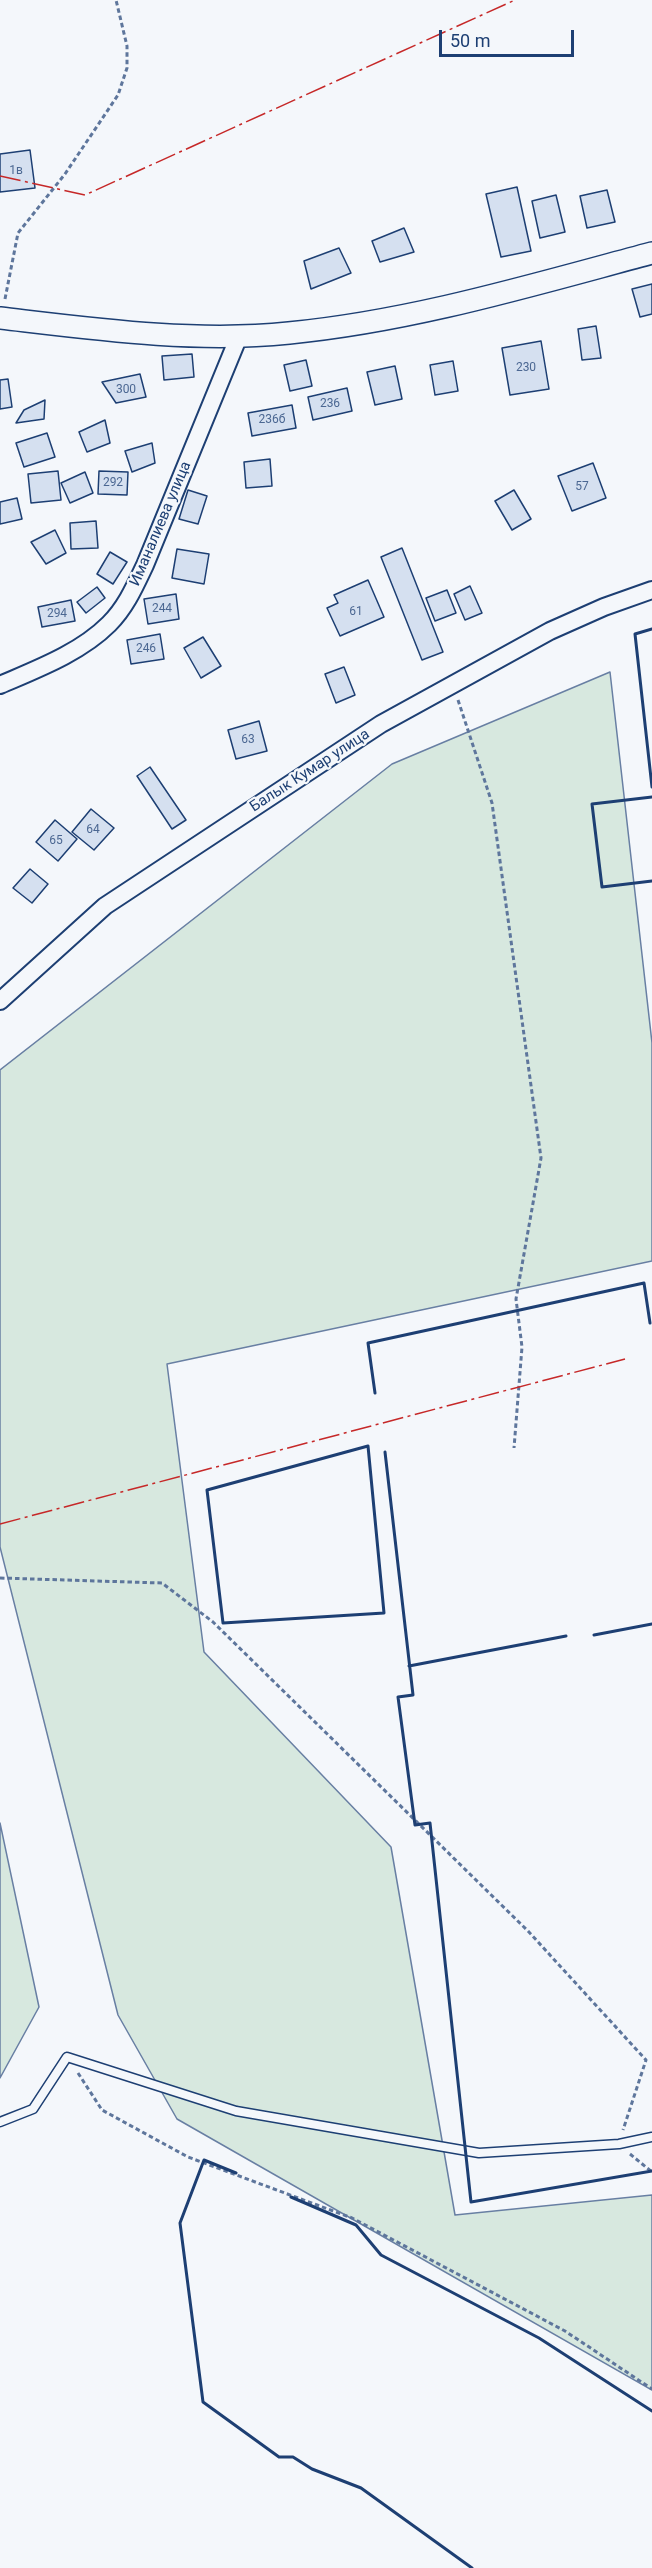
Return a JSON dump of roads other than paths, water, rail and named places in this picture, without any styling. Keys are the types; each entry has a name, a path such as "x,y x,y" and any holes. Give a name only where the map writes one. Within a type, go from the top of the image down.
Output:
{"street":[{"path":"1,318 181,336 289,333 458,305 652,253"},
{"name":"Иманалиева улица","path":"0,685 82,645 109,624 129,599 239,336"},
{"name":"Балык Кумар улица","path":"0,1001 105,906 381,724 550,631 604,607 652,590"}],"lane":[{"path":"0,2122 33,2109 67,2057 236,2111 479,2153 618,2144 652,2138"}]}
